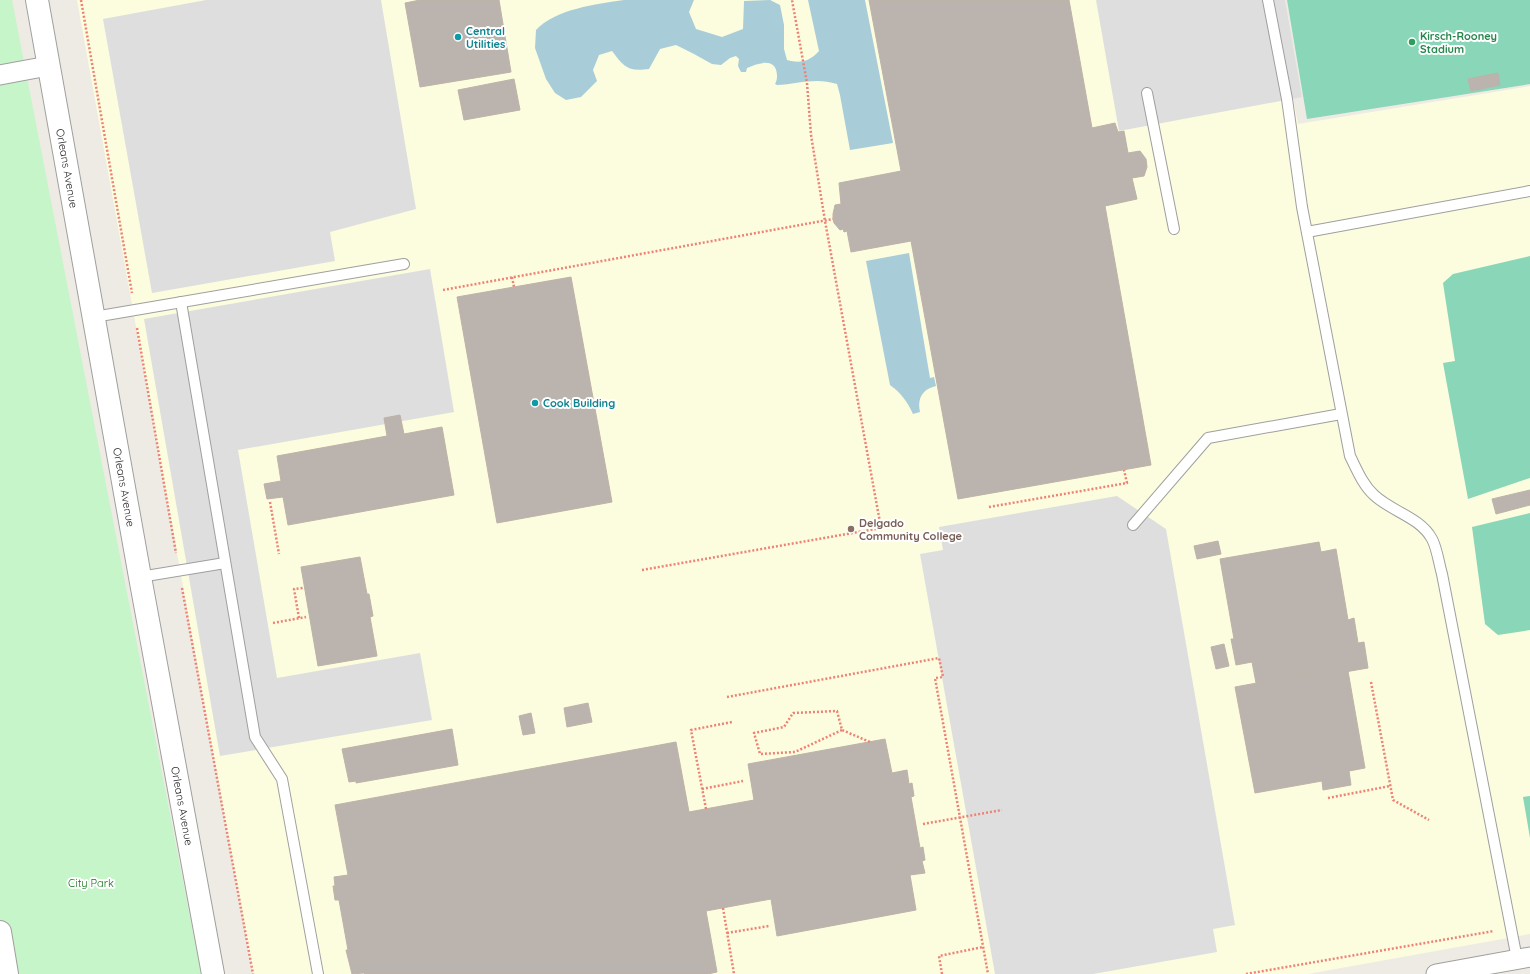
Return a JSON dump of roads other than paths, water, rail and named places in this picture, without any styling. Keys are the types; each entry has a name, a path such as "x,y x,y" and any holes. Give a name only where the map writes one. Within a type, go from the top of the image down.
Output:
{"street":[{"name":"Orleans Avenue","path":"37,0 140,577 213,974"},
{"path":"0,75 48,66"},
{"path":"0,932 7,974"},
{"path":"1436,974 1473,971 1524,958"}],"lane":[{"path":"1268,0 1287,99 1307,232 1350,456 1361,478 1374,495 1393,509 1422,525 1433,539 1442,574 1511,928 1524,958"},
{"path":"1147,93 1174,229"},
{"path":"1307,232 1530,191"},
{"path":"94,317 404,264"},
{"path":"181,302 224,563 255,737 282,779 318,974"},
{"path":"1133,525 1208,438 1342,414"},
{"path":"140,577 224,563"}],"water":[{"path":"624,0 694,0 689,12 696,29 722,37 743,29 744,1 770,0 780,5 784,25 784,49 787,60 801,62 809,59 819,51 808,0 865,0 893,143 850,150 837,84 814,81 777,85 775,84 777,80 776,69 770,64 756,64 747,68 746,72 741,72 738,66 739,59 736,56 730,58 721,65 712,64 676,45 660,49 649,69 642,70 631,69 623,65 612,51 599,55 593,70 597,81 581,97 566,100 555,93 546,79 535,48 536,30 544,23 565,12 601,3"},
{"path":"909,253 930,378 934,377 936,386 931,387 924,392 919,403 920,412 913,414 903,398 890,385 866,261"}],"place":[{"name":"Central Utilities","path":"458,37"},
{"name":"Kirsch-Rooney Stadium","path":"1412,42"},
{"name":"Cook Building","path":"535,403"},
{"name":"Delgado Community College","path":"851,529"}],"park label":[{"name":"City Park","path":"91,883"}]}
